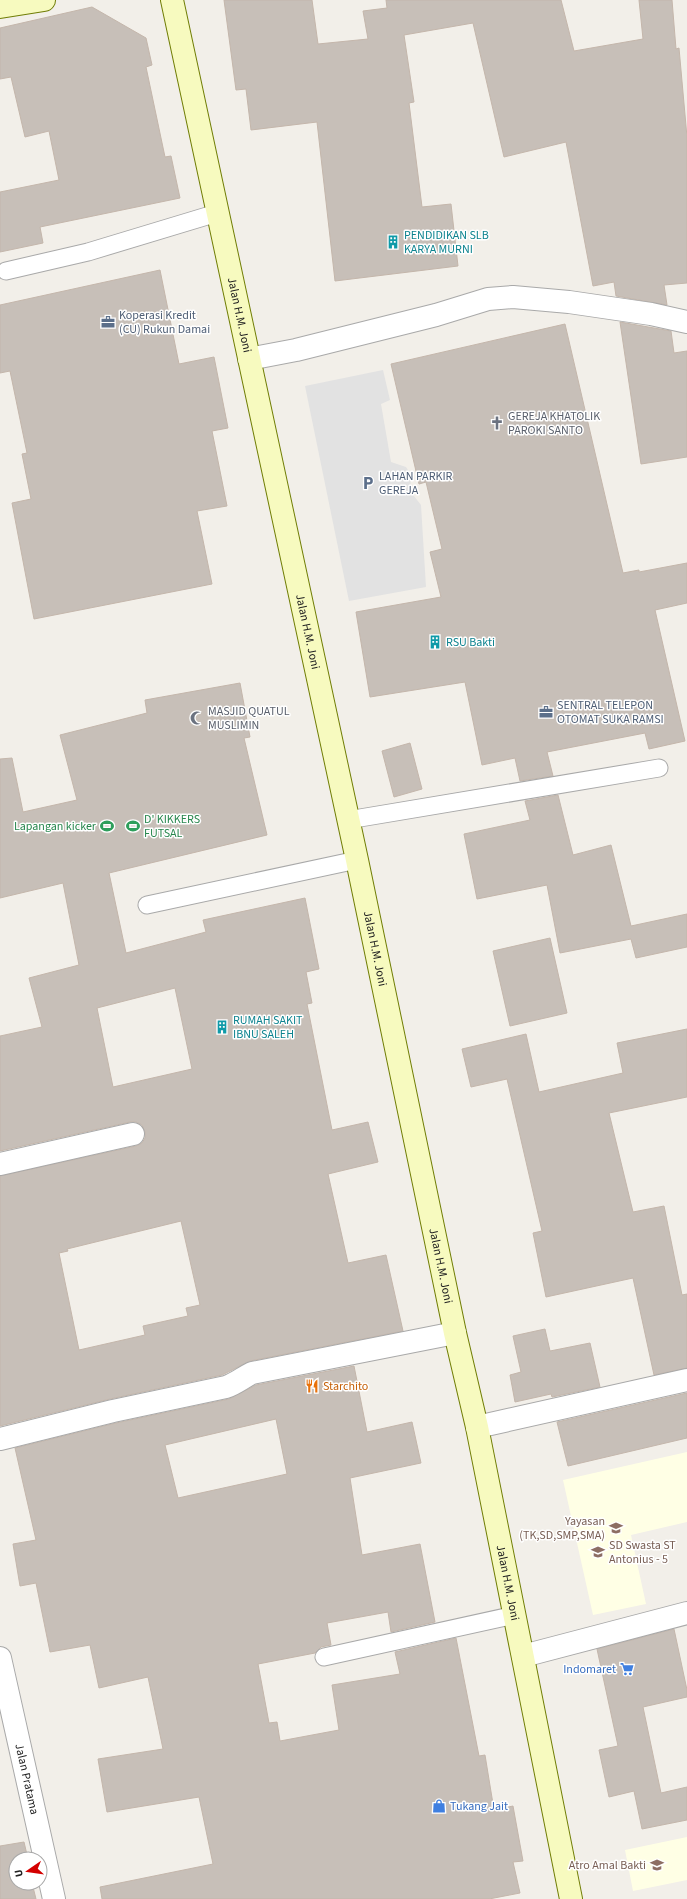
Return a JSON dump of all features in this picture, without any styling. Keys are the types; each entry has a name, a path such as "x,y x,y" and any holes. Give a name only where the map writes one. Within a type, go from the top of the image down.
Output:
{"street":[{"path":"0,6 44,0"},
{"name":"Jalan H.M. Joni","path":"172,0 357,860 455,1332 477,1427 572,1899"},
{"path":"249,359 304,348 436,315 488,299 507,298 569,302 651,314 687,322"},
{"path":"0,1164 133,1134"},
{"path":"0,1439 113,1411 226,1387 240,1382 244,1377 252,1373 455,1332"},
{"path":"477,1427 687,1380"},
{"path":"524,1656 687,1613"},
{"name":"Jalan Pratama","path":"1,1665 54,1899"}],"lane":[{"path":"6,271 88,252 217,213"},
{"path":"348,820 659,768"},
{"path":"147,905 357,860"},
{"path":"324,1657 515,1615"}],"shaded area":[{"name":"LAHAN PARKIR GEREJA","path":"383,370 390,400 381,404 391,462 406,467 411,475 410,491 421,505 426,587 349,601 305,386"},
{"name":"Yayasan (TK,SD,SMP,SMA)","path":"687,1452 687,1522 631,1535 646,1604 593,1615 563,1480"},
{"name":"Atro Amal Bakti","path":"687,1837 687,1880 633,1891 625,1850"}],"building":[{"path":"224,0 312,0 318,44 368,39 363,11 387,8 386,0 561,0 574,51 643,39 639,0 672,0 676,49 679,48 687,137 687,283 664,285 667,305 616,296 614,282 593,286 566,142 504,157 473,23 404,35 414,102 409,103 422,207 451,204 458,266 335,281 317,122 251,130 246,89 236,90"},
{"path":"92,7 146,38 152,65 146,67 165,157 171,156 180,198 40,227 43,243 0,252 0,192 59,180 49,131 25,137 11,77 0,79 0,28"},
{"path":"160,270 179,364 214,357 228,428 212,431 227,506 197,511 212,584 34,619 12,503 31,499 22,454 27,453 10,371 0,373 0,305"},
{"path":"620,322 671,331 674,353 687,351 687,457 641,464"},
{"path":"565,324 623,573 639,570 639,572 687,563 687,603 655,610 685,741 649,749 645,733 547,752 553,776 520,781 515,758 482,765 465,682 370,697 356,612 441,597 430,552 442,549 426,482 419,484 391,364"},
{"path":"240,683 250,737 244,738 267,835 109,873 126,953 206,932 203,920 305,898 319,969 306,972 312,1003 307,1004 332,1130 368,1122 378,1162 328,1174 348,1263 386,1255 403,1331 250,1361 222,1375 110,1399 0,1426 0,1176 136,1146 142,1143 145,1138 145,1132 142,1125 136,1122 130,1122 0,1151 0,1036 42,1027 29,978 79,965 63,883 0,898 0,759 12,758 23,812 77,800 60,735 147,713 145,700","holes":["175,988 192,1069 113,1087 97,1008","181,1221 200,1305 186,1308 188,1316 143,1326 145,1335 79,1350 59,1253 68,1251 67,1249"]},
{"path":"410,743 422,789 394,797 382,751"},
{"path":"558,795 573,855 611,845 631,926 687,914 687,947 636,958 631,939 560,953 547,885 477,899 464,834 530,820 525,801"},
{"path":"550,938 567,1013 510,1026 493,951"},
{"path":"687,1029 687,1097 609,1113 633,1212 664,1206 682,1295 687,1294 687,1368 654,1375 633,1278 546,1297 533,1233 542,1231 507,1079 471,1087 462,1049 526,1034 539,1092 623,1073 617,1043"},
{"path":"545,1329 550,1351 590,1343 600,1387 552,1397 551,1394 515,1402 510,1375 521,1372 513,1336"},
{"path":"354,1366 367,1432 412,1422 421,1463 350,1478 362,1555 420,1544 435,1622 391,1632 388,1612 327,1623 331,1645 321,1647 315,1653 258,1664 269,1723 277,1722 280,1741 339,1730 332,1685 400,1674 395,1652 456,1638 479,1756 485,1755 494,1810 513,1806 523,1861 513,1862 520,1893 489,1899 102,1899 100,1887 213,1864 199,1797 107,1812 98,1759 163,1749 148,1677 99,1688 90,1645 50,1652 36,1583 20,1586 13,1544 36,1540 15,1448 116,1423 229,1399 256,1385","holes":["276,1419 287,1474 178,1498 165,1445"]},
{"path":"687,1393 687,1438 568,1466 557,1422"},
{"path":"674,1629 687,1690 687,1697 643,1707 661,1793 687,1787 687,1820 642,1829 634,1791 609,1797 599,1750 618,1746 597,1649"},
{"path":"24,1842 26,1851 8,1851 8,1891 34,1891 36,1899 0,1899 0,1846"}],"place":[{"name":"PENDIDIKAN SLB KARYA MURNI","path":"393,242"},
{"name":"Koperasi Kredit (CU) Rukun Damai","path":"108,322"},
{"name":"GEREJA KHATOLIK PAROKI SANTO","path":"497,423"},
{"name":"LAHAN PARKIR GEREJA","path":"368,483"},
{"name":"RSU Bakti","path":"435,642"},
{"name":"SENTRAL TELEPON OTOMAT SUKA RAMSI","path":"546,712"},
{"name":"MASJID QUATUL MUSLIMIN","path":"197,718"},
{"name":"Lapangan kicker","path":"107,826"},
{"name":"D' KIKKERS FUTSAL","path":"133,826"},
{"name":"RUMAH SAKIT IBNU SALEH","path":"222,1027"},
{"name":"Starchito","path":"312,1386"},
{"name":"Yayasan (TK,SD,SMP,SMA)","path":"616,1528"},
{"name":"SD Swasta ST Antonius - 5","path":"598,1552"},
{"name":"Indomaret","path":"627,1669"},
{"name":"Tukang Jait","path":"439,1806"},
{"name":"Atro Amal Bakti","path":"657,1865"}]}
